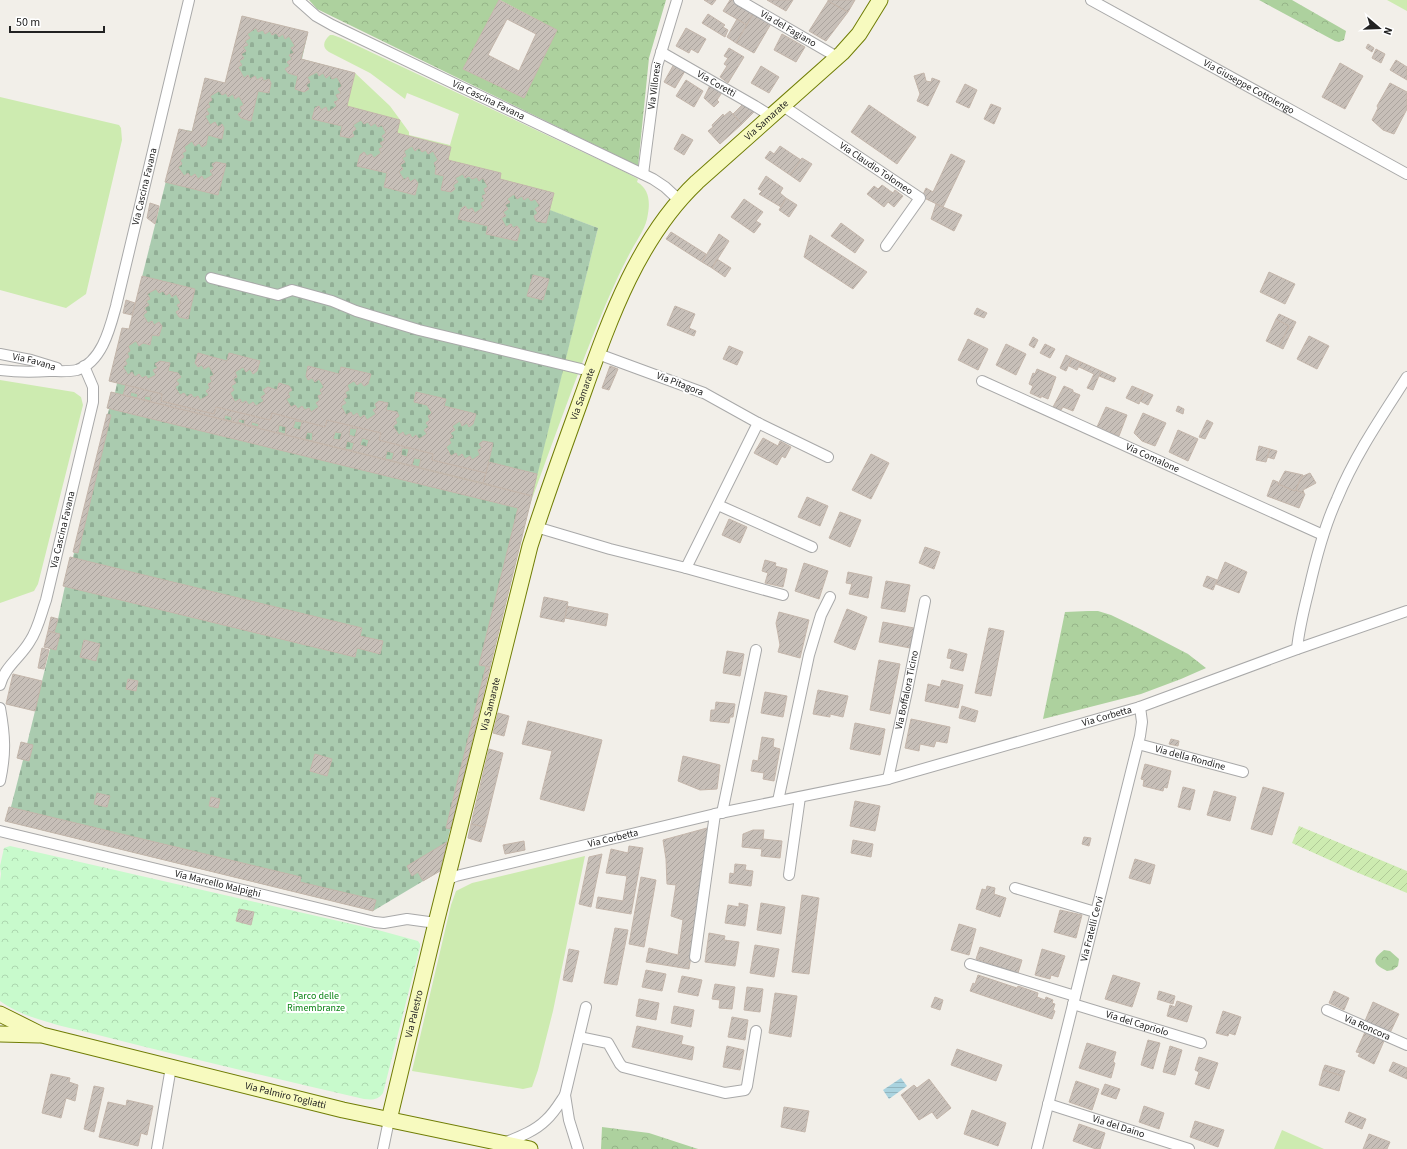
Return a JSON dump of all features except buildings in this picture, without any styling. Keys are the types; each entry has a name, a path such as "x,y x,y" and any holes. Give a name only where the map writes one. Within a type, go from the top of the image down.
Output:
{"street":[{"name":"Via Cascina Favana","path":"70,371 84,366 98,352 106,337 112,320 189,0"},
{"name":"Via Cascina Favana","path":"298,0 316,16 332,25 643,174 661,184 679,200"},
{"name":"Via Villoresi","path":"643,174 657,66 676,0"},
{"name":"Via del Fagiano","path":"739,0 837,57"},
{"name":"Via Samarate","path":"448,879 517,594 536,527 598,354 617,306 643,252 660,224 679,200 697,182 837,57 859,34 880,0"},
{"name":"Via Giuseppe Cottolengo","path":"1091,0 1407,174"},
{"name":"Via Coretti","path":"661,52 771,116"},
{"name":"Via Claudio Tolomeo","path":"783,106 920,198 886,246"},
{"path":"210,278 278,295 292,290 332,301 356,311 419,330 581,369"},
{"name":"Via Favana","path":"0,354 31,360 70,371"},
{"name":"Via Pitagora","path":"598,354 704,393 758,423 828,457"},
{"name":"Via Cascina Favana","path":"0,685 2,677 9,666 30,642 37,628 46,600 93,402 93,387 84,366"},
{"name":"Via Favana","path":"0,370 23,372 70,371"},
{"path":"1297,649 1300,625 1323,535 1330,515 1364,446 1407,377"},
{"name":"Via Comalone","path":"982,381 1323,535"},
{"path":"686,568 758,423"},
{"path":"718,505 812,547"},
{"path":"536,527 610,549 783,595"},
{"path":"778,802 809,655 821,615 830,597"},
{"name":"Via Boffalora Ticino","path":"888,779 908,691 925,601"},
{"name":"Via Corbetta","path":"448,879 719,814 888,779 1140,707 1297,649 1407,611"},
{"path":"695,957 719,814 756,650"},
{"name":"Via Fratelli Cervi","path":"1037,1149 1138,744 1142,722 1140,707"},
{"path":"0,708 5,752 0,781"},
{"name":"Via della Rondine","path":"1138,744 1243,772"},
{"path":"788,876 800,797"},
{"name":"Via Marcello Malpighi","path":"0,831 375,922 384,923 407,919 436,923"},
{"name":"Via Palestro","path":"382,1149 436,923 448,879"},
{"path":"1015,888 1095,912"},
{"name":"Via del Capriolo","path":"970,964 1201,1043"},
{"path":"504,1143 542,1124 551,1115 565,1095 586,1006"},
{"name":"Via Roncora","path":"1327,1010 1407,1045"},
{"path":"0,1014 42,1036"},
{"path":"579,1037 608,1044 623,1067 725,1093 745,1090 747,1086 756,1031"},
{"path":"0,1034 42,1036"},
{"name":"Via Palmiro Togliatti","path":"42,1036 389,1120 530,1149"},
{"path":"157,1149 172,1067"},
{"path":"565,1095 569,1120 578,1149"},
{"name":"Via del Daino","path":"1048,1104 1189,1149"}],"green space":[{"path":"309,0 499,0 463,69 524,98 557,30 500,0 666,0 649,58 638,166 317,9"},
{"path":"1259,0 1292,0 1346,31 1344,40 1339,42 1335,41"},
{"path":"1387,0 1407,0 1407,11"},
{"path":"242,16 308,32 302,59 355,73 347,106 400,120 397,134 451,147 448,160 501,173 500,179 554,193 550,210 598,228 440,871 373,911 5,821 9,807 11,807 23,760 17,758 21,742 27,744 35,711 6,704 37,680 42,681 50,649 51,617 58,619 65,586 63,586 70,557 73,557 109,409 107,408 111,392 115,393 117,383 109,381 122,328 129,329 179,129 192,131 205,78 225,83"},
{"path":"330,35 341,38 625,172 638,179 637,182 645,189 649,203 646,223 605,306 575,382 528,510 598,228 549,210 500,179 501,173 448,160 451,147 397,133 400,120 347,106 355,73 390,106 409,132 409,135 450,145 459,114 407,93 405,99 370,73 326,50 324,44"},
{"path":"0,97 119,125 121,128 122,140 86,294 66,308 0,290"},
{"path":"0,380 74,392 81,397 83,405 38,584 34,591 0,603"},
{"path":"1098,611 1111,615 1140,629 1188,654 1206,668 1141,694 1043,719 1065,612"},
{"path":"1299,826 1407,871 1407,893 1292,843"},
{"name":"Parco delle Rimembranze","path":"10,846 378,930 418,941 420,947 383,1093 375,1099 364,1099 203,1061 37,1019 23,1014 0,1001 0,866 4,848"},
{"path":"585,856 553,1011 538,1070 532,1087 523,1089 412,1071 451,905 456,891 472,883"},
{"path":"1384,950 1390,951 1399,959 1398,966 1393,970 1387,971 1375,962 1380,953"},
{"path":"602,1127 649,1133 698,1149 601,1149"},
{"path":"1282,1130 1324,1149 1274,1149"}],"water":[{"path":"901,1078 907,1086 889,1099 883,1090"}]}
